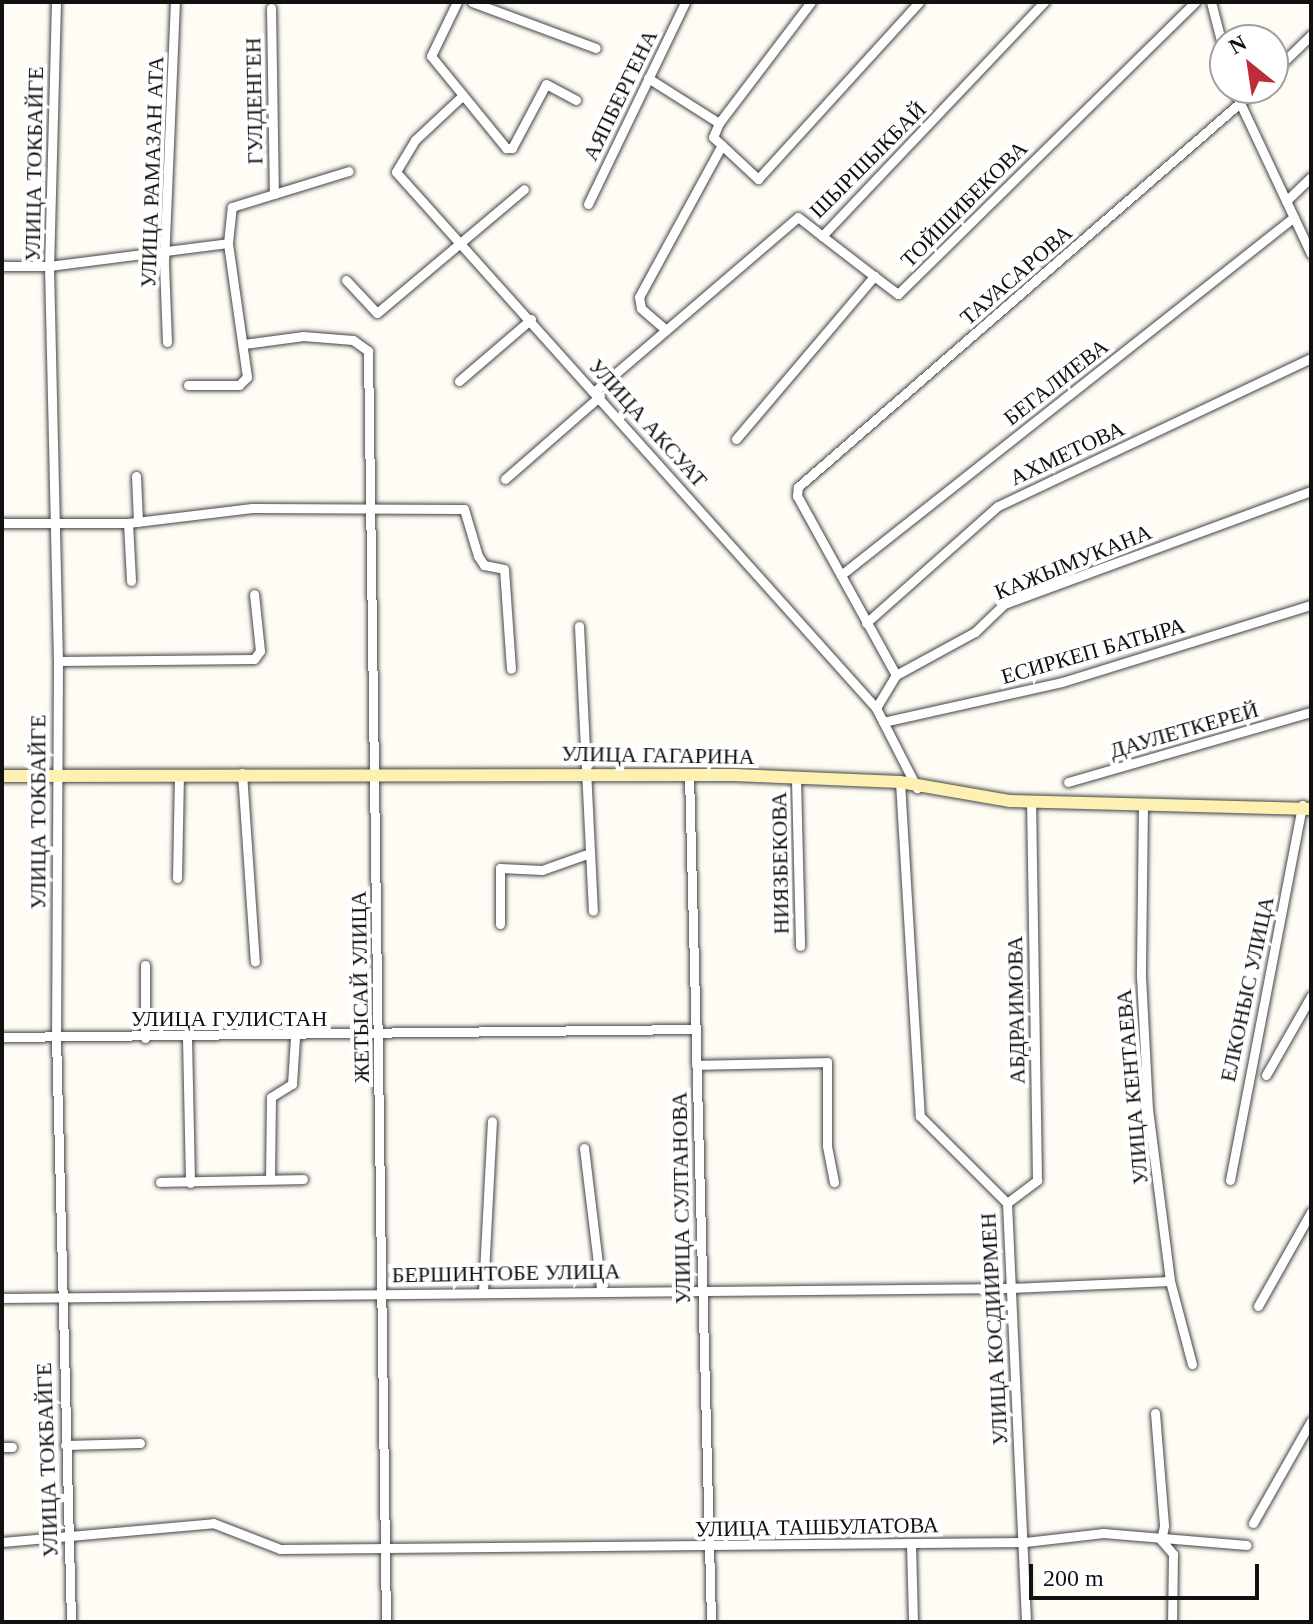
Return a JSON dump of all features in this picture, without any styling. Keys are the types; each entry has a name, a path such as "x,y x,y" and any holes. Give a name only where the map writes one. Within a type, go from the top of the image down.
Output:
{"main road":[{"name":"УЛИЦА ГАГАРИНА","path":"2,776 689,774 900,782 917,788 1031,802 1307,807"}],"street":[{"name":"УЛИЦА ТОКБАЙГЕ","path":"56,2 49,266 58,661 56,1036 59,1295 71,1622"},
{"name":"УЛИЦА РАМАЗАН АТА","path":"167,342 164,251 175,2"},
{"path":"457,2 431,56 461,97 512,148 546,84 576,100"},
{"path":"472,2 596,48"},
{"name":"АЯПБЕРГЕНА","path":"588,204 685,2"},
{"path":"811,2 719,123 713,137 758,179 919,2"},
{"name":"ШЫРШЫКБАЙ","path":"505,479 666,330 798,217 822,236 1044,2"},
{"name":"ТОЙШИБЕКОВА","path":"736,439 874,276 898,294 1195,2"},
{"path":"1211,2 1217,24"},
{"name":"ГУЛДЕНГЕН","path":"271,8 274,194"},
{"path":"1289,56 1311,35"},
{"path":"648,78 719,123"},
{"name":"УЛИЦА АКСУАТ","path":"461,97 415,140 396,172 463,242 876,708 917,788"},
{"path":"1237,104 1311,254"},
{"name":"ТАУАСАРОВА","path":"841,575 797,496 798,487 1241,104"},
{"path":"666,330 641,308 639,297 722,145"},
{"path":"188,385 243,384 244,344 228,243 232,207 349,171"},
{"path":"1286,201 1311,177"},
{"path":"346,280 377,313 524,189"},
{"name":"БЕГАЛИЕВА","path":"841,575 1294,217"},
{"path":"822,236 874,276"},
{"path":"2,266 49,266 228,243"},
{"path":"459,381 531,319"},
{"name":"ЖЕТЫСАЙ УЛИЦА","path":"244,344 303,336 353,340 368,351 367,508 375,774 386,1622"},
{"name":"АХМЕТОВА","path":"866,623 998,506 1311,358"},
{"path":"131,581 136,476"},
{"name":"КАЖЫМУКАНА","path":"896,675 975,632 1004,604 1311,491"},
{"path":"2,523 55,519 133,523 252,508 464,509 484,565 504,569 511,669"},
{"path":"841,575 896,675 876,708"},
{"path":"58,661 254,659 260,651 254,594"},
{"name":"ЕСИРКЕП БАТЫРА","path":"883,722 1062,682 1311,605"},
{"path":"579,626 587,854 593,911"},
{"name":"ДАУЛЕТКЕРЕЙ","path":"1068,782 1311,712"},
{"path":"242,773 255,962"},
{"name":"УЛИЦА СУЛТАНОВА","path":"689,774 711,1622"},
{"path":"177,878 179,776"},
{"name":"НИЯЗБЕКОВА","path":"796,779 800,946"},
{"name":"УЛИЦА КОСДИИРМЕН","path":"900,782 920,1116 1007,1203 1025,1542 1026,1622"},
{"name":"АБДРАИМОВА","path":"1007,1203 1037,1180 1031,802"},
{"name":"УЛИЦА КЕНТАЕВА","path":"1143,803 1146,1064 1170,1281 1192,1364"},
{"name":"ЕЛКОНЫС УЛИЦА","path":"1230,1180 1307,807"},
{"path":"500,924 500,868 542,870 587,854"},
{"path":"145,965 145,1038"},
{"path":"1266,1075 1311,996"},
{"name":"УЛИЦА ГУЛИСТАН","path":"2,1037 295,1037 695,1029"},
{"path":"270,1179 271,1097 292,1084 295,1037"},
{"path":"187,1038 190,1183"},
{"path":"696,1065 827,1062 827,1146 834,1182"},
{"path":"483,1292 492,1121"},
{"path":"584,1148 601,1289"},
{"path":"160,1182 303,1179"},
{"path":"1258,1306 1311,1212"},
{"name":"БЕРШИНТОБЕ УЛИЦА","path":"2,1298 701,1288 1010,1288 1170,1281"},
{"path":"1155,1413 1164,1526 1161,1540 1173,1554 1172,1622"},
{"path":"1253,1523 1311,1421"},
{"path":"65,1445 140,1443"},
{"name":"УЛИЦА ТАШБУЛАТОВА","path":"2,1542 67,1539 213,1523 280,1549 1025,1542 1103,1533 1247,1545"},
{"path":"911,1544 913,1622"}]}
